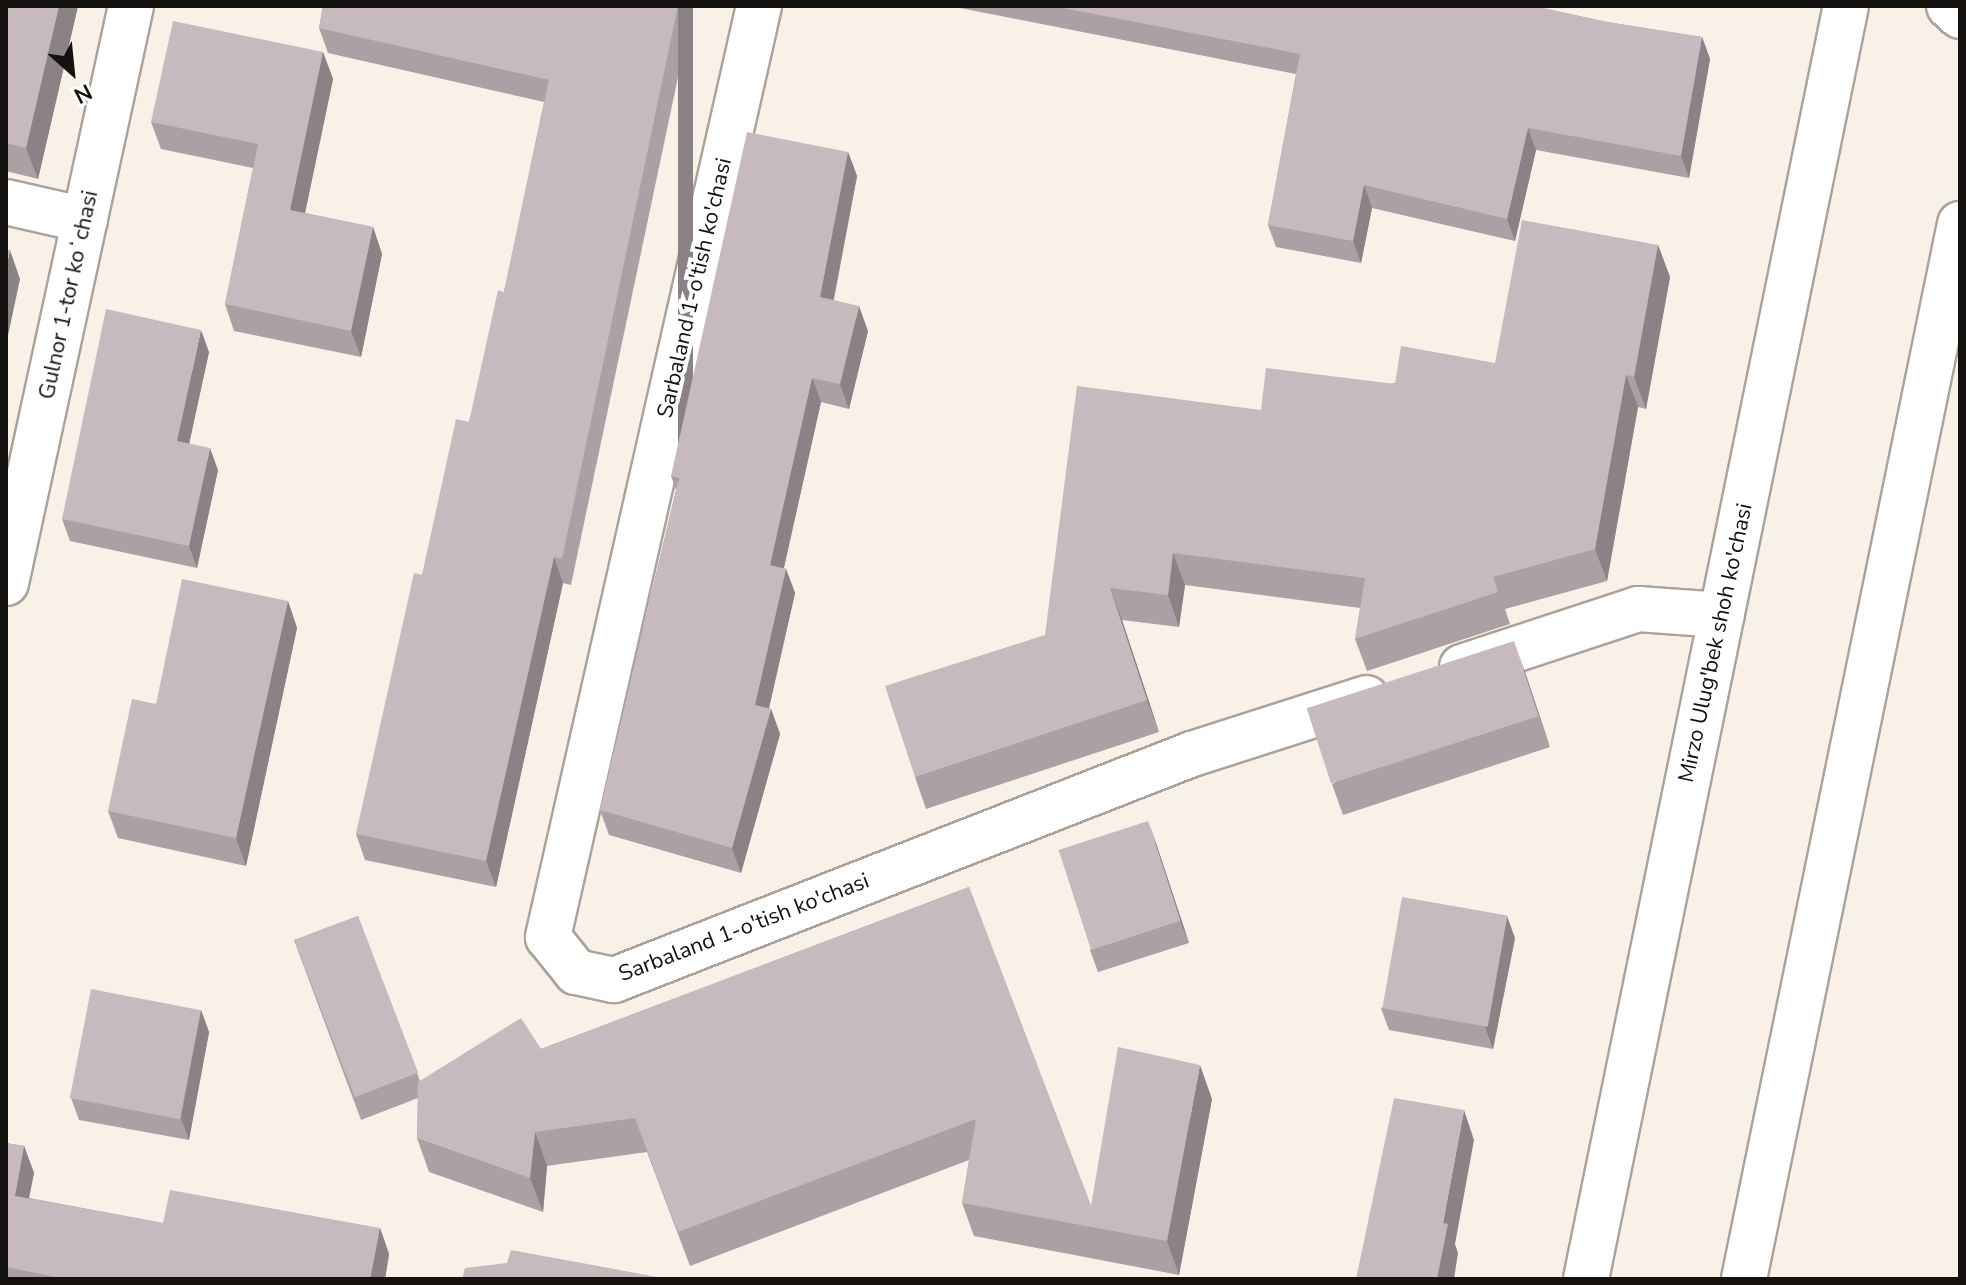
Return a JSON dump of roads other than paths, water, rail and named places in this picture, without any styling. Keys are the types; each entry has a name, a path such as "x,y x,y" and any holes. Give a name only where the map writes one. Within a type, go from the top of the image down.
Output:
{"street":[{"name":"Gulnor 1-tor koʻchasi","path":"6,583 131,6"},
{"name":"Sarbaland 1-o'tish ko'chasi","path":"759,6 548,937 576,972 614,980 1192,754 1638,609 1722,615"},
{"name":"Mirzo Ulug'bek shoh ko'chasi","path":"1586,1279 1846,6"},
{"path":"1949,6 1960,16"},
{"path":"6,202 85,220"},
{"path":"1744,1279 1960,224"}]}
